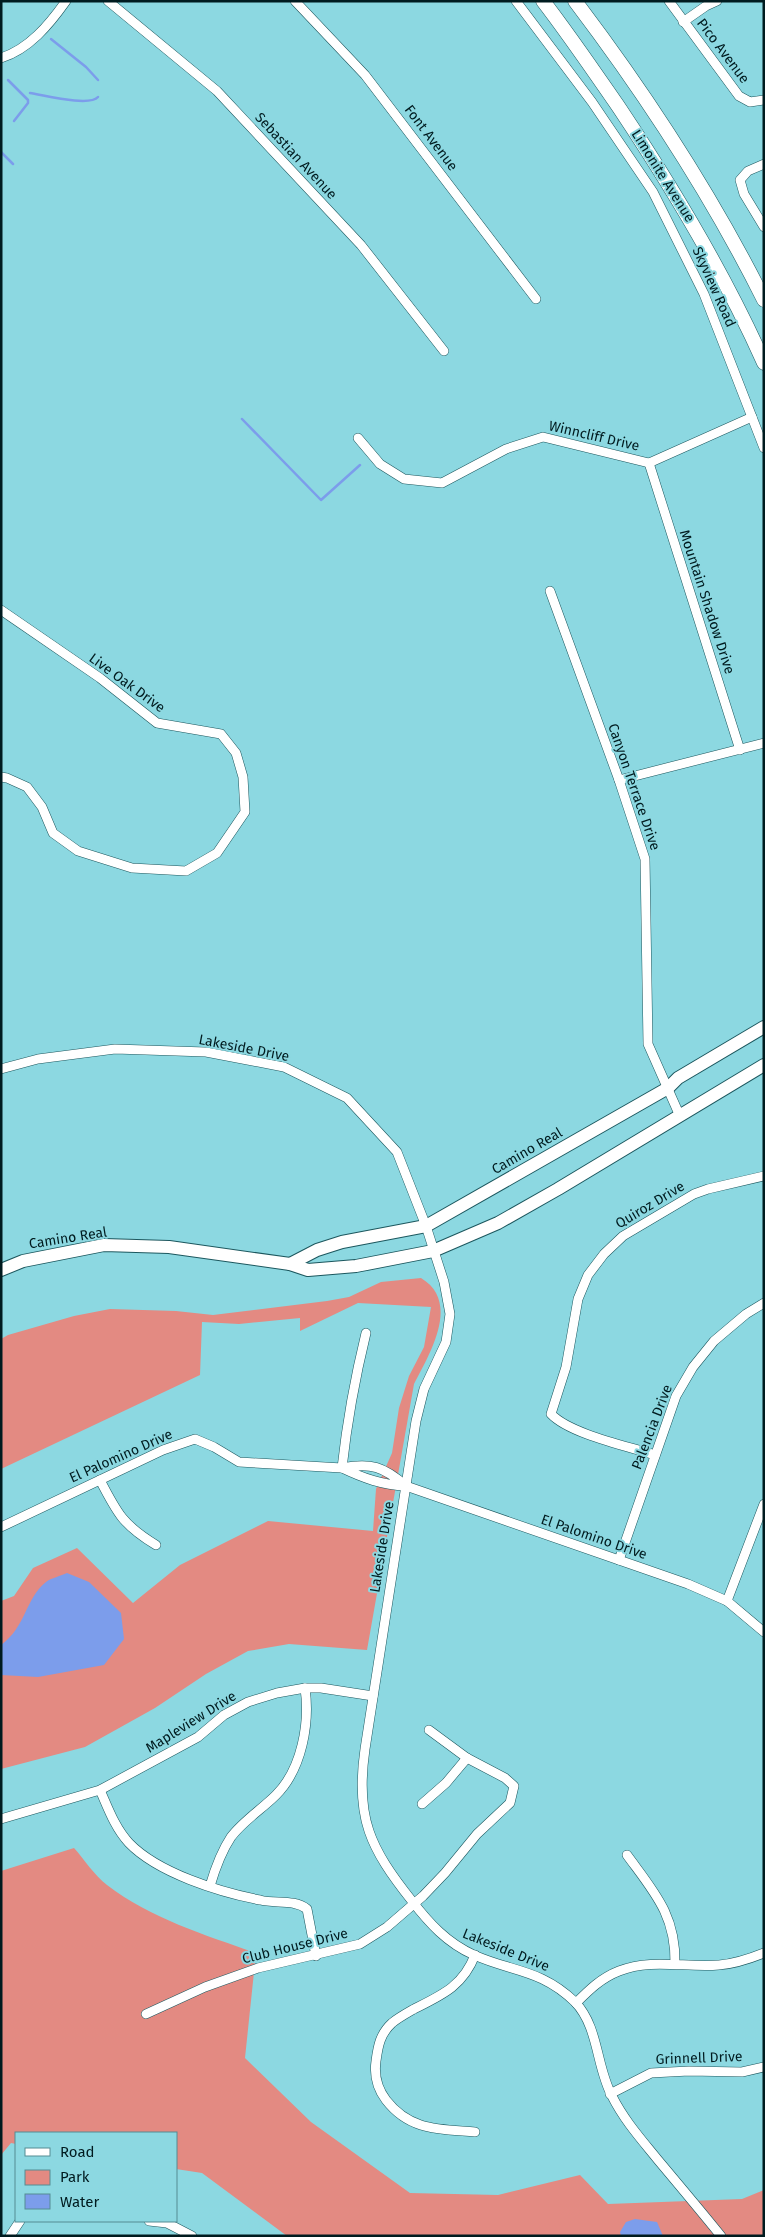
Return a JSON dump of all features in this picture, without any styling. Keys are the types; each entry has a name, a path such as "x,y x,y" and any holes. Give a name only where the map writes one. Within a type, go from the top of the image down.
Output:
{"main road":[{"name":"Limonite Avenue","path":"543,1 602,83 679,200 731,294 764,363"},
{"name":"Limonite Avenue","path":"576,1 634,80 690,166 764,300"},
{"name":"Camino Real","path":"290,1264 317,1250 342,1242 426,1226 668,1088 678,1078 764,1027"},
{"name":"Camino Real","path":"1,1270 23,1260 104,1245 169,1247 290,1264 308,1270 356,1266 433,1251 498,1223 764,1065"}],"street":[{"path":"1,58 20,50 30,43 66,1"},
{"name":"Sebastian Avenue","path":"108,1 217,91 361,245 444,350"},
{"name":"Font Avenue","path":"294,1 365,75 536,299"},
{"name":"Skyview Road","path":"516,1 592,102 653,192 704,294 764,448"},
{"name":"Pico Avenue","path":"669,1 739,96 750,102 764,100"},
{"path":"683,22 706,6 717,1"},
{"path":"764,164 748,171 740,180 744,194 764,227"},
{"name":"Winncliff Drive","path":"358,438 380,464 404,479 442,484 506,449 543,437 648,462 752,417"},
{"name":"Mountain Shadow Drive","path":"648,462 740,750"},
{"name":"Canyon Terrace Drive","path":"550,590 619,780 644,859 648,1044 679,1114"},
{"name":"Live Oak Drive","path":"1,610 100,678 157,723 221,734 236,754 243,777 244,812 218,853 186,871 132,868 78,851 53,832 42,807 27,787 1,777"},
{"path":"619,780 764,744"},
{"name":"Lakeside Drive","path":"1,1069 38,1060 115,1049 206,1052 284,1067 347,1098 397,1152 426,1226 444,1282 450,1314 446,1342 420,1402 362,1772 365,1820 382,1862 415,1905 450,1942 475,1955 527,1972 551,1983 576,2003 588,2022 610,2094 626,2120 720,2236"},
{"name":"Quiroz Drive","path":"655,1455 573,1428 559,1422 551,1414 566,1366 578,1299 588,1275 604,1254 623,1236 694,1194 764,1176"},
{"name":"Palencia Drive","path":"619,1560 676,1396 694,1367 714,1341 746,1314 764,1303"},
{"path":"342,1468 347,1418 366,1333"},
{"name":"El Palomino Drive","path":"1,1527 163,1450 195,1439 214,1447 239,1462 342,1468 360,1464 389,1471 406,1486"},
{"path":"367,1479 369,1466"},
{"name":"El Palomino Drive","path":"342,1468 386,1485 406,1486 688,1584 727,1602 764,1632"},
{"path":"100,1480 118,1514 136,1533 156,1545"},
{"path":"727,1602 764,1504"},
{"path":"210,1886 220,1856 232,1836 278,1793 294,1766 304,1732 305,1688"},
{"name":"Mapleview Drive","path":"1,1819 100,1790 198,1737 235,1708 277,1693 305,1688 320,1688 373,1696"},
{"path":"422,1804 446,1783 467,1758 429,1730"},
{"name":"Club House Drive","path":"146,2014 205,1987 258,1968 316,1956 360,1944 387,1927 415,1905 445,1874 477,1834 510,1804 514,1786 505,1778 467,1758"},
{"path":"100,1790 116,1826 128,1842 158,1865 210,1886 263,1901 301,1903 308,1909 311,1918 316,1956"},
{"path":"627,1855 658,1899 669,1920 672,1927 676,1964"},
{"path":"576,2003 594,1985 619,1971 640,1965 719,1965 737,1963 764,1953"},
{"path":"475,1955 462,1978 451,1988 392,2023 379,2040 374,2073 381,2093 395,2111 407,2120 427,2127 475,2132"},
{"name":"Grinnell Drive","path":"610,2094 650,2074 689,2071 742,2072 764,2067"},
{"path":"10,2236 19,2222"},
{"path":"158,2222 167,2223 192,2236"}],"green space":[{"path":"421,1278 433,1288 439,1300 441,1314 434,1343 414,1384 367,1650 289,1644 248,1651 206,1674 155,1708 85,1747 1,1769 1,1601 14,1596 33,1568 77,1548 133,1603 180,1565 268,1521 373,1531 376,1489 392,1453 399,1408 409,1376 424,1347 431,1307 358,1303 300,1331 300,1318 239,1324 202,1322 200,1375 1,1469 1,1339 8,1335 74,1316 110,1309 176,1311 213,1315 327,1301 349,1297 381,1282"},
{"path":"74,1848 102,1881 141,1907 178,1925 256,1953 245,2058 311,2122 410,2193 498,2195 580,2175 608,2204 742,2199 764,2190 764,2236 287,2236 202,2173 178,2169 178,2132 15,2132 15,2144 11,2143 1,2155 1,1871"}],"water":[{"path":"67,1573 89,1582 121,1613 124,1639 104,1665 38,1677 1,1675 1,1645 16,1630 39,1589 48,1581"},
{"path":"635,2219 657,2222 663,2236 621,2236 620,2232 626,2222"}],"waterway":[{"path":"51,39 86,67 98,80"},
{"path":"8,80 28,100 28,103 14,121"},
{"path":"30,93 76,101 93,100 98,97"},
{"path":"1,152 13,164"},
{"path":"242,419 321,500 360,465"}]}
